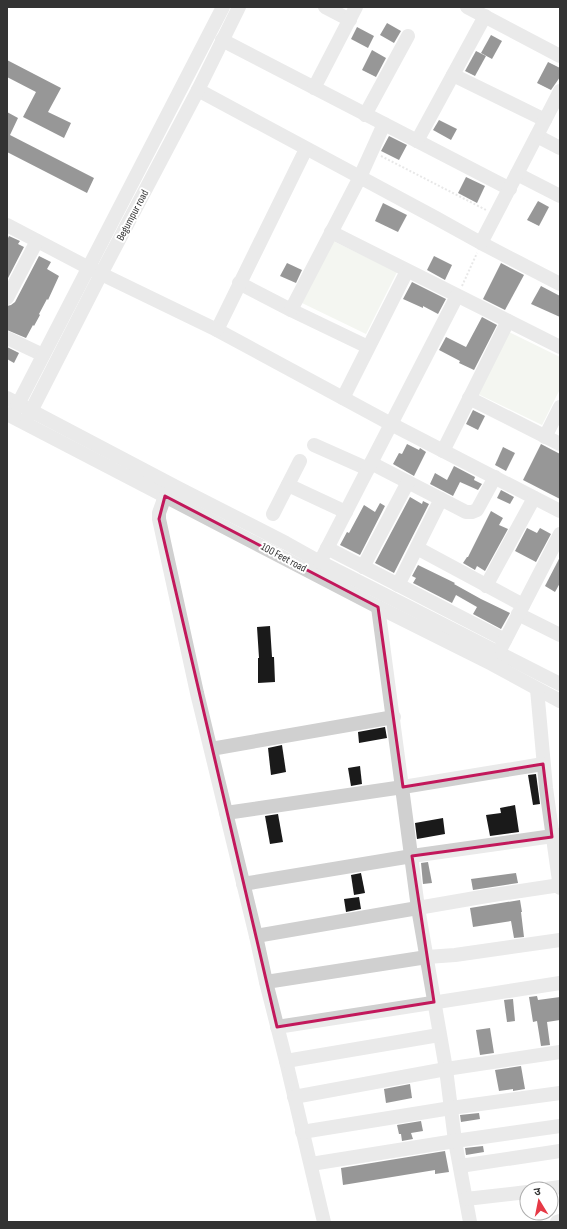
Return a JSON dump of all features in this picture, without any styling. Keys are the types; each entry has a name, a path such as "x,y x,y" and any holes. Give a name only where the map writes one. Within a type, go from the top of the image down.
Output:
{"street":[{"name":"Begumpur road","path":"20,409 44,356 95,271 223,7"},
{"name":"Begumpur road","path":"10,415 20,409 95,271 198,90 239,7"},
{"path":"325,7 350,20"},
{"path":"314,88 356,7"},
{"path":"467,7 560,56"},
{"path":"417,141 485,16"},
{"path":"365,114 408,36"},
{"path":"222,40 510,189"},
{"path":"196,61 208,68"},
{"path":"453,75 545,120"},
{"path":"198,90 482,243 559,280"},
{"path":"482,243 560,91"},
{"path":"291,310 360,177 384,124"},
{"path":"537,136 560,148"},
{"path":"217,330 306,149"},
{"path":"517,174 560,196"},
{"path":"7,225 95,271 217,330 391,424 560,511"},
{"path":"331,232 560,347"},
{"path":"7,298 37,241"},
{"path":"343,398 407,271"},
{"path":"239,283 368,348"},
{"path":"320,562 457,296"},
{"path":"443,451 508,321"},
{"path":"7,338 44,356"},
{"path":"469,398 560,444"},
{"path":"545,437 560,408"},
{"name":"100 Feet road","path":"20,409 164,496 378,607 495,658 560,684"},
{"name":"100 Feet road","path":"20,409 286,543 495,658 537,689 560,701"},
{"path":"314,445 408,482 466,512 477,510 495,477"},
{"path":"273,514 300,461"},
{"path":"363,567 408,482"},
{"path":"288,485 346,512"},
{"path":"164,496 159,513 159,519 226,813 324,1222"},
{"path":"486,586 534,498"},
{"path":"398,585 441,499"},
{"path":"495,658 521,610 556,553 560,534"},
{"path":"327,548 505,640"},
{"path":"417,548 486,586 560,635"},
{"path":"378,607 394,717 418,908 446,1069 455,1141 470,1222"},
{"path":"537,689 543,764 556,836 560,888"},
{"path":"211,749 394,717"},
{"path":"226,813 543,764"},
{"path":"243,884 412,856 556,836"},
{"path":"256,936 487,896 560,885"},
{"path":"266,982 426,957 456,955 560,940"},
{"path":"277,1027 560,983"},
{"path":"286,1061 439,1035"},
{"path":"294,1097 446,1069 560,1052"},
{"path":"302,1132 451,1108 560,1093"},
{"path":"310,1164 560,1126"},
{"path":"460,1166 560,1151"},
{"path":"466,1199 519,1193"}],"path":[{"path":"371,151 496,215"},
{"path":"457,296 482,243"}],"highlighted area":[{"path":"165,496 378,607 403,787 543,764 552,837 412,856 434,1002 277,1027 159,519"}],"shaded area":[{"path":"333,241 397,272 366,334 302,303"},
{"path":"509,332 560,357 560,389 542,425 478,394"}],"building":[{"path":"387,23 401,31 394,43 380,35"},
{"path":"357,27 374,36 368,48 351,39"},
{"path":"491,35 502,41 492,59 481,53"},
{"path":"372,50 386,58 376,77 362,70"},
{"path":"476,51 486,56 475,76 465,71"},
{"path":"7,60 61,88 48,112 71,123 64,138 23,117 36,92 7,77"},
{"path":"548,62 560,68 560,77 551,90 537,83"},
{"path":"7,112 18,118 10,135 94,178 87,193 7,152"},
{"path":"439,120 457,129 451,140 433,130"},
{"path":"389,136 407,145 399,160 381,151"},
{"path":"466,177 485,186 477,203 458,193"},
{"path":"538,201 549,207 539,226 527,220"},
{"path":"383,203 407,215 398,232 375,221"},
{"path":"9,236 20,241 18,244 24,247 7,280 7,240"},
{"path":"39,256 51,262 47,269 59,276 48,300 47,299 39,314 40,315 26,338 7,330 7,306 15,302"},
{"path":"434,256 452,265 445,280 427,270"},
{"path":"287,263 302,270 296,283 280,276"},
{"path":"501,263 524,275 505,310 483,299"},
{"path":"412,282 446,299 438,314 423,306 423,308 403,299"},
{"path":"541,286 560,296 560,317 531,304"},
{"path":"482,317 497,325 474,370 459,363 460,361 439,350 446,337 466,347"},
{"path":"7,347 19,353 14,363 7,359"},
{"path":"473,410 485,416 478,430 466,424"},
{"path":"407,444 419,450 420,448 426,452 414,476 393,464 399,453 402,454"},
{"path":"541,444 560,454 560,499 523,480"},
{"path":"503,447 515,453 506,471 495,465"},
{"path":"454,466 475,477 474,480 482,484 478,490 460,482 453,496 430,484 435,473 447,480"},
{"path":"501,490 514,497 510,504 497,498"},
{"path":"410,497 422,504 423,501 429,504 394,573 375,563"},
{"path":"380,503 385,506 360,555 340,545 347,532 349,533 364,505 375,512"},
{"path":"491,511 503,518 499,525 508,529 485,571 477,566 475,570 463,563 468,557"},
{"path":"527,528 537,533 540,528 551,534 536,562 515,551"},
{"path":"560,557 560,583 555,592 545,586"},
{"path":"418,565 510,613 501,629 473,614 477,607 456,595 452,603 413,583 416,578 412,576"},
{"path":"270,626 272,657 274,657 275,682 258,683 259,658 257,627"},
{"path":"385,727 387,738 359,743 358,732"},
{"path":"282,745 286,772 271,775 268,748"},
{"path":"360,766 362,784 351,786 348,768"},
{"path":"536,774 540,804 533,805 528,775"},
{"path":"515,805 519,832 490,836 486,815 501,813 500,808"},
{"path":"278,814 283,842 270,844 265,816"},
{"path":"443,818 445,834 417,839 415,823"},
{"path":"428,862 432,883 423,884 421,863"},
{"path":"361,873 365,893 354,895 351,875"},
{"path":"516,873 518,883 473,890 471,879"},
{"path":"359,897 361,909 346,912 344,899"},
{"path":"520,900 524,937 514,938 511,921 473,927 470,908"},
{"path":"537,996 538,1000 560,997 560,1020 547,1022 550,1045 541,1046 537,1021 533,1022 529,997"},
{"path":"513,999 515,1021 507,1022 504,1000"},
{"path":"490,1028 494,1053 480,1055 476,1030"},
{"path":"521,1066 525,1089 499,1091 495,1070"},
{"path":"410,1084 412,1098 386,1103 384,1089"},
{"path":"479,1113 480,1119 461,1122 460,1115"},
{"path":"421,1121 423,1131 411,1133 413,1139 402,1141 397,1125"},
{"path":"483,1146 484,1152 466,1155 465,1148"},
{"path":"445,1151 449,1172 435,1174 435,1170 343,1185 341,1168"}]}
